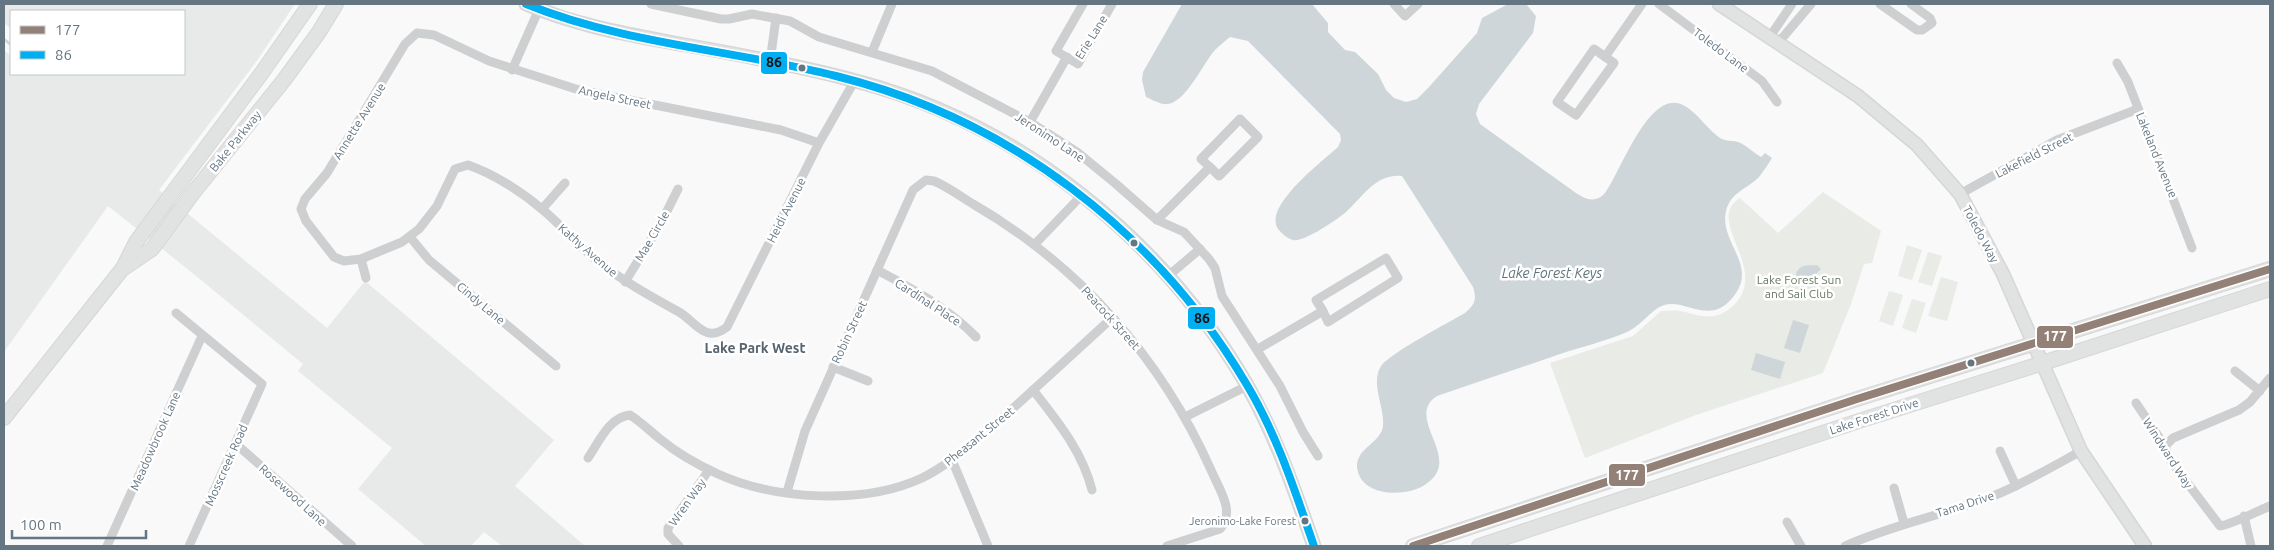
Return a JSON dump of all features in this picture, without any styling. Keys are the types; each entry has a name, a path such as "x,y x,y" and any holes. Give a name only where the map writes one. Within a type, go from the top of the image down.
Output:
{"main road":[{"name":"Bake Parkway","path":"4,418 123,268 136,242 261,74 310,4"},
{"name":"Bake Parkway","path":"123,268 152,249 193,193 284,80 319,32 336,4"},
{"path":"526,4 584,24 630,35 855,80 920,102 968,124 1046,168 1082,195 1121,229 1168,276 1208,325 1247,386 1292,481 1314,546"},
{"name":"Toledo Way","path":"1719,4 1858,96 1917,145 1960,194 2003,274 2081,451 2145,546"},
{"name":"Lake Forest Drive","path":"1413,546 1838,406 2270,269"},
{"name":"Lake Forest Drive","path":"1479,546 1873,416 2043,364 2270,288"}],"street":[{"name":"Jeronimo Lane","path":"651,4 721,19 752,14 795,22 819,37 932,71 1030,122 1083,158 1157,220 1184,232 1200,250 1215,268 1222,296 1258,349 1318,456"},
{"path":"872,52 892,4"},
{"name":"Erie Lane","path":"1083,4 1056,51 1078,64 1112,4"},
{"path":"1394,4 1405,16 1418,4"},
{"path":"1605,57 1642,4"},
{"name":"Toledo Lane","path":"1659,4 1762,81 1777,102"},
{"path":"1774,41 1792,4"},
{"path":"1774,41 1811,4"},
{"path":"1880,4 1917,30 1922,30 1932,23 1930,18 1911,4"},
{"path":"512,70 539,9"},
{"path":"770,62 776,18"},
{"name":"Angela Street","path":"417,33 434,35 512,70 587,92 781,130 819,143"},
{"name":"Annette Avenue","path":"360,259 344,261 334,257 306,221 301,209 305,199 327,173 406,44 417,33"},
{"path":"1594,49 1605,57 1614,63 1576,115 1557,102 1594,49"},
{"name":"Erie Lane","path":"1030,122 1067,57"},
{"name":"Lakeland Avenue","path":"2117,63 2128,82 2192,248"},
{"name":"Heidi Avenue","path":"713,334 721,332 727,327 819,143 855,80"},
{"name":"Lakefield Street","path":"1960,194 2057,140 2138,109"},
{"path":"1240,119 1258,137 1219,176 1210,167 1200,159 1240,119"},
{"name":"Kathy Avenue","path":"410,237 428,219 441,200 455,169 468,165 517,191 542,209 594,258 625,282 682,314 696,327 713,334"},
{"path":"1157,220 1210,167"},
{"name":"Peacock Street","path":"926,180 941,184 1036,243 1088,290 1143,354 1185,417 1224,498 1227,516 1225,523 1220,529 1166,546"},
{"name":"Robin Street","path":"787,492 798,448 833,367 913,190 926,180"},
{"path":"542,209 565,183"},
{"name":"Mae Circle","path":"625,282 678,189"},
{"path":"1036,243 1082,195"},
{"path":"366,278 360,259 410,237"},
{"name":"Cindy Lane","path":"410,237 429,260 556,366"},
{"path":"1168,276 1200,250"},
{"path":"1386,258 1398,278 1328,322 1322,311 1316,300 1386,258"},
{"name":"Cardinal Place","path":"877,270 915,290 952,314 976,337"},
{"path":"1258,349 1322,311"},
{"path":"176,312 202,336"},
{"name":"Pheasant Street","path":"588,458 613,422 622,416 630,416 684,456 728,478 787,492 836,496 873,492 922,478 952,460 1113,317"},
{"name":"Mosscreek Road","path":"189,546 262,384 202,336"},
{"name":"Meadowbrook Lane","path":"107,546 202,336"},
{"path":"833,367 868,381"},
{"path":"2235,371 2260,391"},
{"path":"2165,446 2174,438 2239,410 2260,391 2270,378"},
{"path":"1185,417 1247,386"},
{"path":"1033,390 1078,451 1087,471 1092,490"},
{"name":"Windward Way","path":"2136,403 2165,446 2170,460 2220,526 2227,526 2244,516"},
{"name":"Rosewood Lane","path":"236,444 352,546"},
{"path":"2000,451 2016,486"},
{"name":"Tama Drive","path":"1845,546 1904,523 1961,507 2016,486 2081,451"},
{"path":"952,460 988,546"},
{"name":"Wren Way","path":"678,546 668,534 670,524 709,470"},
{"path":"1894,488 1904,523"},
{"path":"2252,546 2244,516 2270,506"},
{"path":"1787,522 1802,546"}],"shaded area":[{"path":"4,4 295,4 256,62 159,190 327,328 365,281 554,440 515,486 585,546 502,546 484,532 471,546 426,546 358,489 392,448 298,371 303,364 108,206 4,352 4,50 10,55 10,75 185,75 185,10 10,10 10,28 4,23"}],"green space":[{"name":"Lake Forest Sun and Sail Club","path":"1823,192 1881,231 1872,263 1864,264 1851,304 1823,373 1696,415 1585,458 1550,363 1633,336 1661,311 1678,311 1709,316 1726,311 1736,303 1744,289 1745,274 1742,259 1731,231 1729,218 1731,207 1740,198 1778,233"},
{"path":"1907,245 1922,250 1912,280 1898,276"},
{"path":"1928,252 1942,256 1932,286 1918,282"},
{"path":"1941,277 1958,282 1947,321 1928,316"},
{"path":"1889,291 1903,295 1893,326 1879,321"},
{"path":"1912,299 1926,303 1916,333 1902,328"}],"water":[{"name":"Lake Forest Keys","path":"1182,4 1312,4 1328,23 1328,32 1345,50 1355,52 1378,74 1386,90 1394,98 1406,102 1417,99 1429,87 1477,33 1482,18 1508,4 1526,4 1536,16 1533,33 1479,104 1476,114 1480,124 1580,195 1587,199 1595,199 1605,193 1637,135 1648,120 1659,109 1671,103 1688,108 1720,138 1741,143 1761,157 1765,153 1772,158 1759,177 1735,195 1726,211 1725,222 1727,232 1740,262 1742,272 1741,282 1736,293 1727,304 1709,311 1682,305 1664,305 1654,310 1637,326 1620,335 1437,396 1428,405 1426,416 1438,452 1439,464 1435,476 1415,490 1395,493 1374,489 1360,477 1357,467 1360,455 1378,437 1383,426 1377,388 1378,373 1381,366 1386,360 1407,346 1465,313 1474,302 1473,287 1402,176 1393,176 1377,182 1342,215 1304,238 1293,240 1281,233 1276,219 1279,208 1286,197 1308,173 1338,147 1341,140 1340,134 1248,41 1230,37 1215,50 1188,89 1175,102 1163,104 1146,97 1142,80 1143,72"},
{"path":"1817,265 1821,269 1815,275 1819,282 1807,285 1799,282 1796,274 1800,268"},
{"path":"1793,320 1809,325 1800,353 1784,348"},
{"path":"1756,353 1785,362 1780,379 1751,370"}],"waterway":[{"path":"4,39 10,44"}],"transit line":[{"name":"86","path":"526,4 563,18 640,38 797,67 836,76 900,95 960,121 1018,152 1072,189 1123,231 1169,278 1210,329 1258,404 1285,464 1314,546"},
{"name":"177","path":"1413,546 1857,399 2270,269"}],"place":[{"name":"Jeronimo-Lake Forest","path":"1305,521"}],"district":[{"name":"Lake Park West","path":"755,348"}]}
